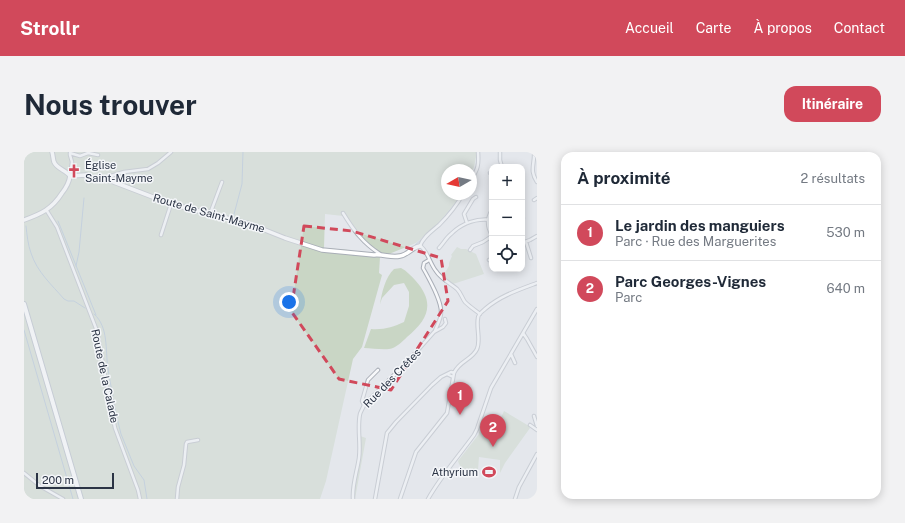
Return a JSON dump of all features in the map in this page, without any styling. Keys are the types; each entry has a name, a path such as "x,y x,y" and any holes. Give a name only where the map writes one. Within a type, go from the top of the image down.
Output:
{"main road":[{"path":"24,304 81,499"}],"street":[{"path":"52,152 55,164 70,176"},
{"path":"100,179 124,172 148,169 171,152"},
{"path":"477,170 478,152"},
{"path":"500,152 501,164"},
{"path":"534,152 532,169 533,175 537,182"},
{"path":"24,220 46,211 53,206 59,198 68,183 70,176 70,153 80,156 88,153 98,155"},
{"name":"Route de Saint-Mayme","path":"70,176 86,175 111,181 171,204 250,224 285,238 322,250 374,256 380,254 394,257 402,256 417,246 420,246"},
{"path":"210,214 222,182"},
{"path":"458,200 440,224 424,239 420,246 425,250 437,274 456,288 465,302 480,314"},
{"path":"467,223 464,214 472,200"},
{"path":"161,235 171,204"},
{"name":"Route de la Calade","path":"46,211 57,227 97,331 108,398 115,428 140,499"},
{"path":"343,213 358,236 380,254"},
{"path":"438,248 459,227 467,223 477,220 488,220 489,226"},
{"path":"470,250 473,246 483,242 491,236"},
{"path":"531,258 526,242 537,236"},
{"name":"Rue des Crêtes","path":"353,499 353,484 359,458 360,413 364,405 410,359 434,332 438,323 441,313 438,298 423,268 424,263 429,260"},
{"path":"400,499 416,452 447,413 456,368 471,356 477,347 478,318 480,314 498,299 507,294 537,283"},
{"path":"428,499 445,473 474,435 491,388 537,309"},
{"name":"Rue des Crêtes","path":"434,332 443,327 446,323 445,319"},
{"path":"523,333 537,358"},
{"path":"511,354 515,363"},
{"path":"364,405 362,401 368,380 378,370"},
{"path":"376,499 387,433 432,385 451,372 454,375"},
{"path":"534,416 537,426"},
{"path":"530,425 537,430"},
{"path":"176,499 184,465 186,444 188,441 198,440"},
{"path":"515,499 519,487 537,454"},
{"path":"24,473 40,486 63,499"}],"highlighted area":[{"path":"304,226 352,231 441,258 448,301 391,390 339,379 291,311"}],"green space":[{"path":"24,152 477,152 475,164 441,164 441,200 457,200 438,224 416,243 384,256 356,236 343,216 325,214 324,248 349,250 380,257 379,273 382,275 362,347 353,359 326,481 320,499 24,499"},
{"path":"457,247 466,249 476,254 484,274 453,284 443,276 449,266 451,255"},
{"path":"401,268 415,280 422,288 426,296 427,311 424,318 414,331 401,343 392,348 364,348 371,329 388,328 404,322 409,306 409,292 404,283 394,285 382,298 380,304 388,277 394,269"},
{"path":"504,411 530,428 505,463 500,473 500,460 479,457 478,470 463,469 459,465 458,461 479,432 484,430 489,423 494,422 498,424"},
{"path":"360,436 366,438 355,499 354,493 359,465"}],"waterway":[{"path":"233,218 242,184 243,152"},
{"path":"76,266 79,252 84,198"},
{"path":"441,221 458,200"},
{"path":"58,221 96,315"},
{"path":"26,226 30,250 41,272 64,299 74,301 85,308"},
{"path":"412,248 423,238"},
{"path":"353,255 358,255"},
{"path":"94,314 102,325 106,339 108,371 113,396"},
{"path":"24,330 73,499"},
{"path":"113,399 121,434 134,466 144,480 147,499"}],"place":[{"name":"Église Saint-Mayme","path":"74,171"},
{"name":"Le jardin des manguiers","path":"460,415"},
{"name":"Parc Georges-Vignes","path":"493,447"},
{"name":"Athyrium","path":"489,472"}]}
